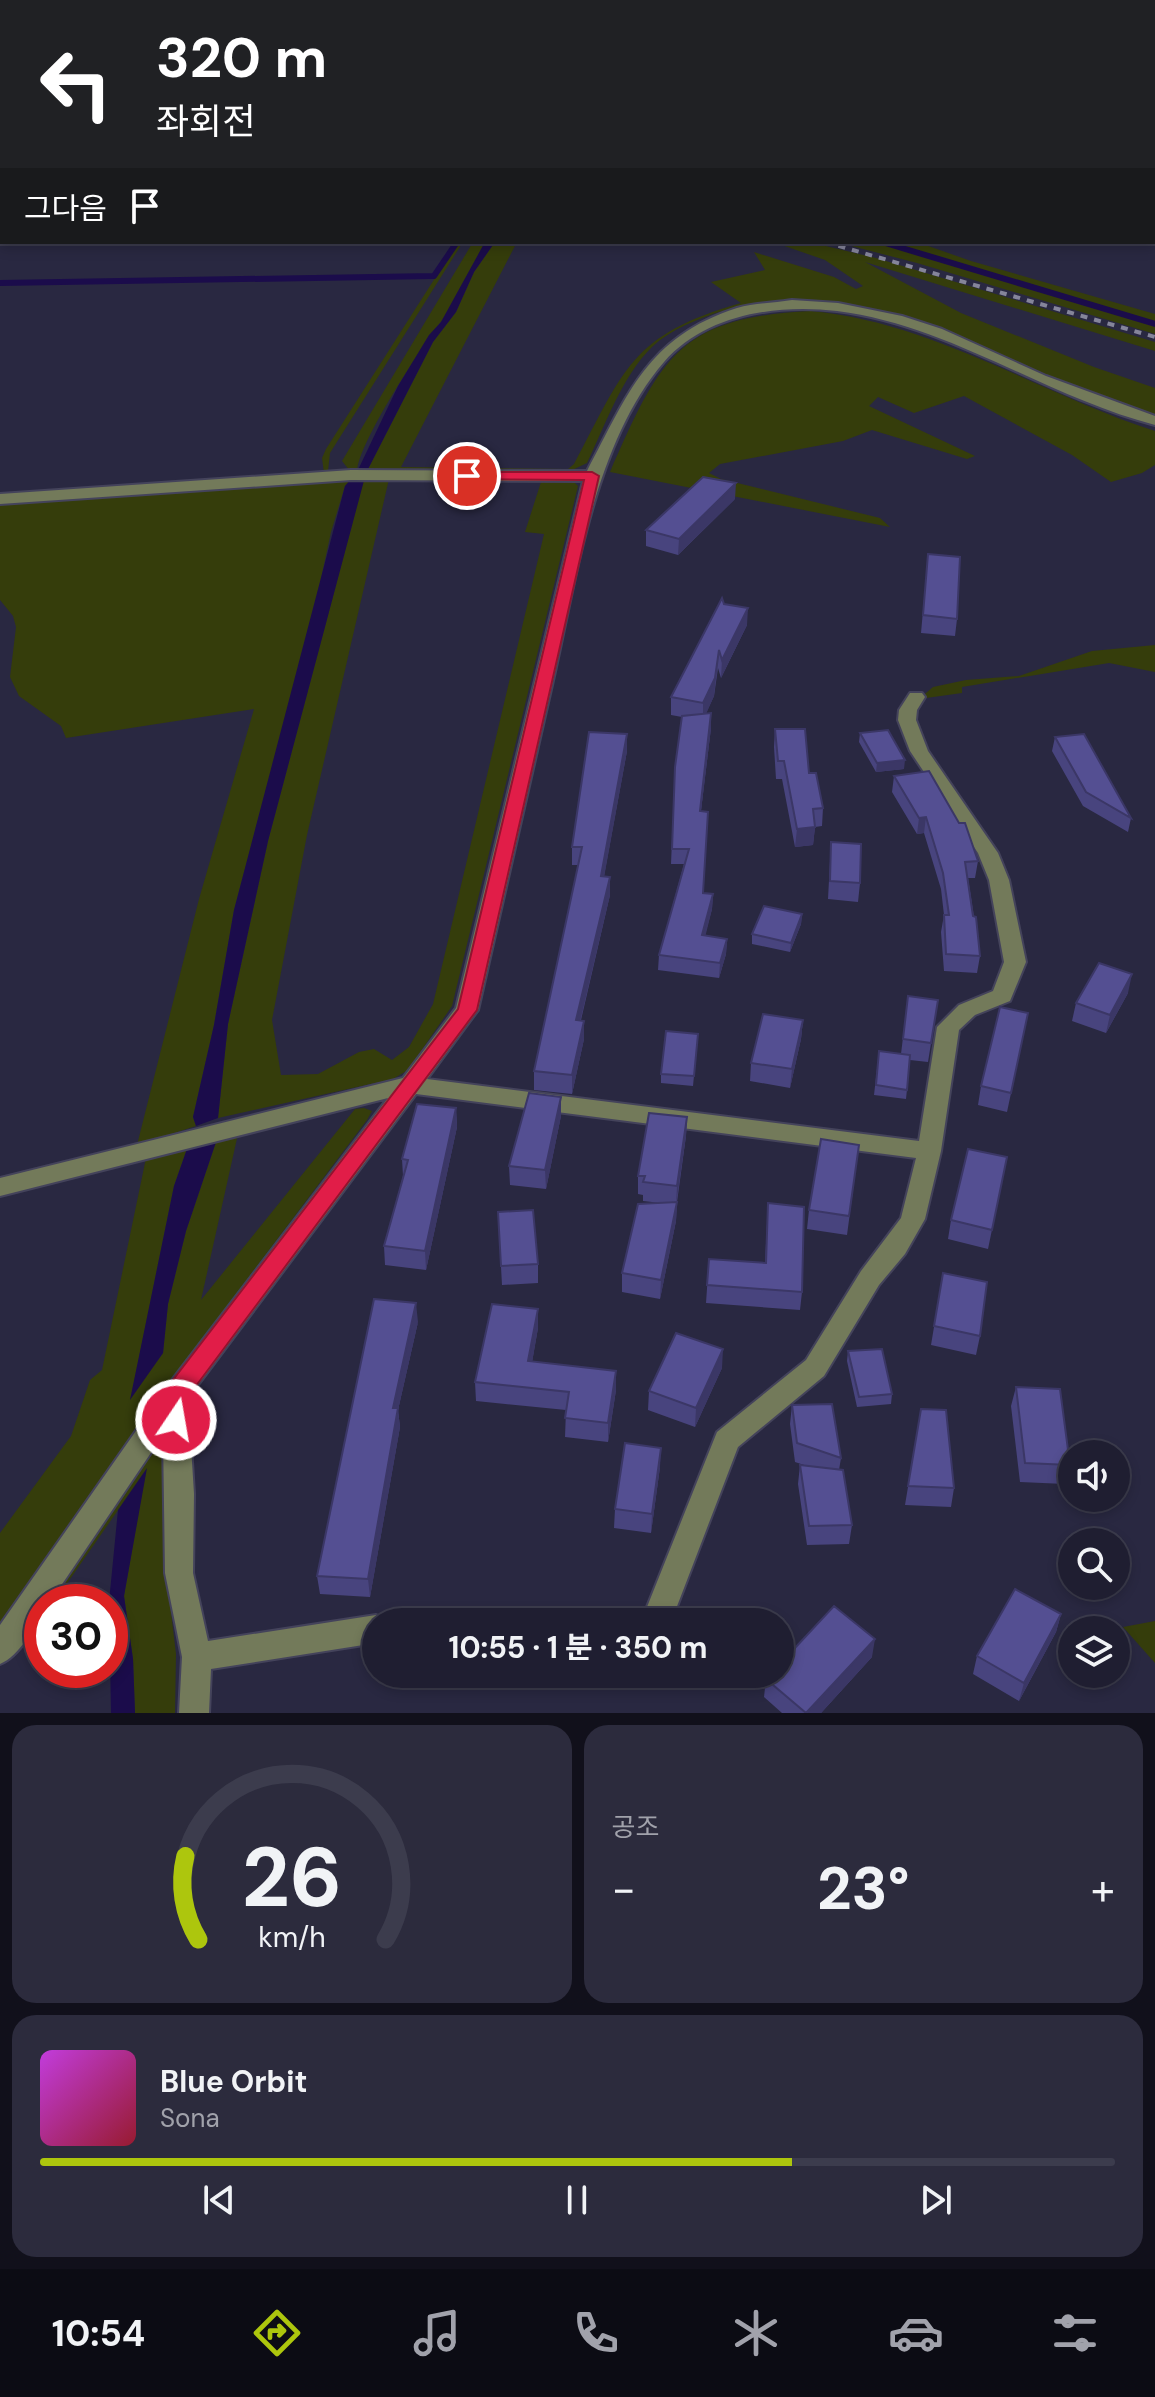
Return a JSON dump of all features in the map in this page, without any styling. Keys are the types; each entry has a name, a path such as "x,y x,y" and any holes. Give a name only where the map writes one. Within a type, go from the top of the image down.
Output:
{"street":[{"path":"0,1650 175,1396 467,1010 592,476 638,388 670,348 707,324 772,306 838,307 897,319 1155,421"},
{"path":"0,499 351,475 592,476"},
{"path":"661,1608 727,1440 815,1368 870,1278 913,1219 929,1151 948,1027 967,1010 1002,996 1015,962 999,880 988,853 912,737 908,710 916,697"},
{"path":"0,1187 408,1085 689,1124 929,1151"},
{"path":"175,1396 180,1494 179,1573 197,1657 194,1713"},
{"path":"197,1657 362,1631"}],"green space":[{"path":"457,244 462,244 330,453 328,471 324,473 322,458"},
{"path":"472,244 484,244 453,304 379,419 360,458 357,472 350,471 342,461"},
{"path":"494,244 516,244 401,467 568,469 574,464 606,403 635,360 675,328 741,303 711,282 765,270 754,252 834,277 856,289 863,286 825,260 779,244 817,244 876,258 1155,342 1155,351 865,262 961,313 1094,367 1155,388 1155,417 1069,385 912,319 838,302 761,302 694,321 652,347 623,387 587,463 570,471 366,473 433,342 456,312 474,272"},
{"path":"844,244 891,244 1155,325 1155,334"},
{"path":"896,244 923,244 1155,314 1155,323"},
{"path":"811,311 900,329 943,344 1112,416 1155,431 1155,465 1142,473 1111,482 1072,455 964,396 914,413 878,397 869,406 975,456 967,459 872,430 843,441 720,464 709,473 721,479 880,518 890,527 610,472 644,400 679,351 702,335 731,323 766,315"},
{"path":"364,479 389,479 307,835 272,1020 281,1075 318,1074 359,1052 374,1049 392,1060 409,1047 433,1004 544,534 525,532 541,482 574,482 578,486 452,1006 408,1070 393,1079 218,1118 228,1024 268,841"},
{"path":"352,480 345,486 331,532 314,611 234,910 214,1025 193,1117 196,1126 137,1145 199,899 254,709 66,738 61,726 19,696 10,677 16,627 13,616 0,600 0,503"},
{"path":"1155,645 1155,672 1109,663 962,687 962,693 919,699 933,687 966,680 1019,676 1092,651"},
{"path":"355,1109 372,1111 162,1392 28,1584 24,1584 24,1590 0,1624 0,1533 71,1436 90,1380 102,1370 146,1158 188,1146 174,1186 131,1397 163,1353 168,1304 186,1231 217,1139 238,1134 201,1300"},
{"path":"158,1445 166,1453 164,1553 176,1654 175,1713 135,1713 126,1584 146,1470 67,1584 56,1584 149,1451"},
{"path":"1155,1621 1155,1663 1130,1635 1130,1626"}],"shaded area":[{"path":"484,244 494,244 474,272 456,312 433,342 366,473 268,841 228,1024 218,1118 196,1126 193,1117 214,1025 234,910 345,486 357,472 398,386 429,335 441,322"},
{"path":"217,1139 186,1231 168,1304 163,1353 130,1400 174,1186 188,1146"},
{"path":"147,1468 126,1584 111,1584 118,1510"},
{"path":"128,1624 135,1713 111,1713 111,1688 128,1688"}],"building":[{"path":"703,477 736,483 679,539 646,530"},
{"path":"928,554 960,557 957,619 923,615"},
{"path":"722,598 724,604 748,608 722,660 719,650 715,678 703,703 671,697"},
{"path":"711,713 700,811 708,812 703,893 713,894 702,935 727,939 720,963 659,955 689,849 672,849 675,767 682,716"},
{"path":"775,729 805,729 809,773 816,773 823,808 813,809 815,827 797,829 784,761 778,761"},
{"path":"888,730 905,760 877,763 860,733"},
{"path":"589,732 627,734 601,876 610,877 576,1020 584,1021 572,1075 534,1071 582,847 572,847"},
{"path":"1084,734 1131,818 1086,792 1055,737"},
{"path":"929,771 959,823 965,823 978,861 965,862 980,956 946,954 944,915 949,915 943,873 926,817 919,818 894,776"},
{"path":"831,842 861,844 860,883 830,881"},
{"path":"764,906 802,914 791,943 752,934"},
{"path":"1099,963 1132,974 1110,1015 1076,1003"},
{"path":"908,996 938,1000 931,1043 903,1039"},
{"path":"1000,1007 1028,1013 1011,1093 981,1086"},
{"path":"763,1014 803,1020 792,1069 751,1063"},
{"path":"666,1031 698,1034 694,1076 661,1074"},
{"path":"879,1051 910,1055 907,1090 876,1085"},
{"path":"529,1093 561,1097 545,1170 509,1166"},
{"path":"417,1104 456,1108 425,1251 384,1246 408,1160 402,1159"},
{"path":"649,1113 687,1117 677,1186 643,1182 645,1176 638,1176"},
{"path":"821,1139 859,1145 849,1216 809,1210"},
{"path":"968,1149 1007,1157 992,1230 951,1220"},
{"path":"677,1202 661,1280 622,1273 638,1204"},
{"path":"768,1203 804,1207 802,1292 707,1285 709,1259 766,1263"},
{"path":"533,1210 538,1264 501,1266 498,1212"},
{"path":"943,1273 987,1282 980,1336 934,1326"},
{"path":"374,1299 416,1303 393,1408 398,1408 368,1579 317,1576"},
{"path":"492,1304 538,1309 528,1361 616,1371 608,1423 565,1418 569,1392 475,1382"},
{"path":"676,1333 723,1349 696,1408 649,1391"},
{"path":"882,1349 892,1394 859,1397 848,1351"},
{"path":"1016,1387 1060,1389 1067,1440 1058,1440 1058,1464 1025,1463"},
{"path":"832,1404 841,1458 797,1443 792,1405"},
{"path":"921,1409 946,1410 954,1488 908,1486"},
{"path":"625,1443 661,1448 652,1514 615,1509"},
{"path":"800,1465 843,1470 852,1525 809,1526"},
{"path":"1015,1589 1061,1614 1024,1683 977,1656"},
{"path":"834,1606 875,1639 806,1713 777,1688 794,1688 794,1649"}],"waterway":[{"path":"0,283 434,276 456,244"},
{"path":"889,244 1155,324"}],"railway":[{"path":"832,244 1155,337"}],"route":[{"path":"176,1420 175,1396 332,1184 467,1010 592,476 467,476"}]}
